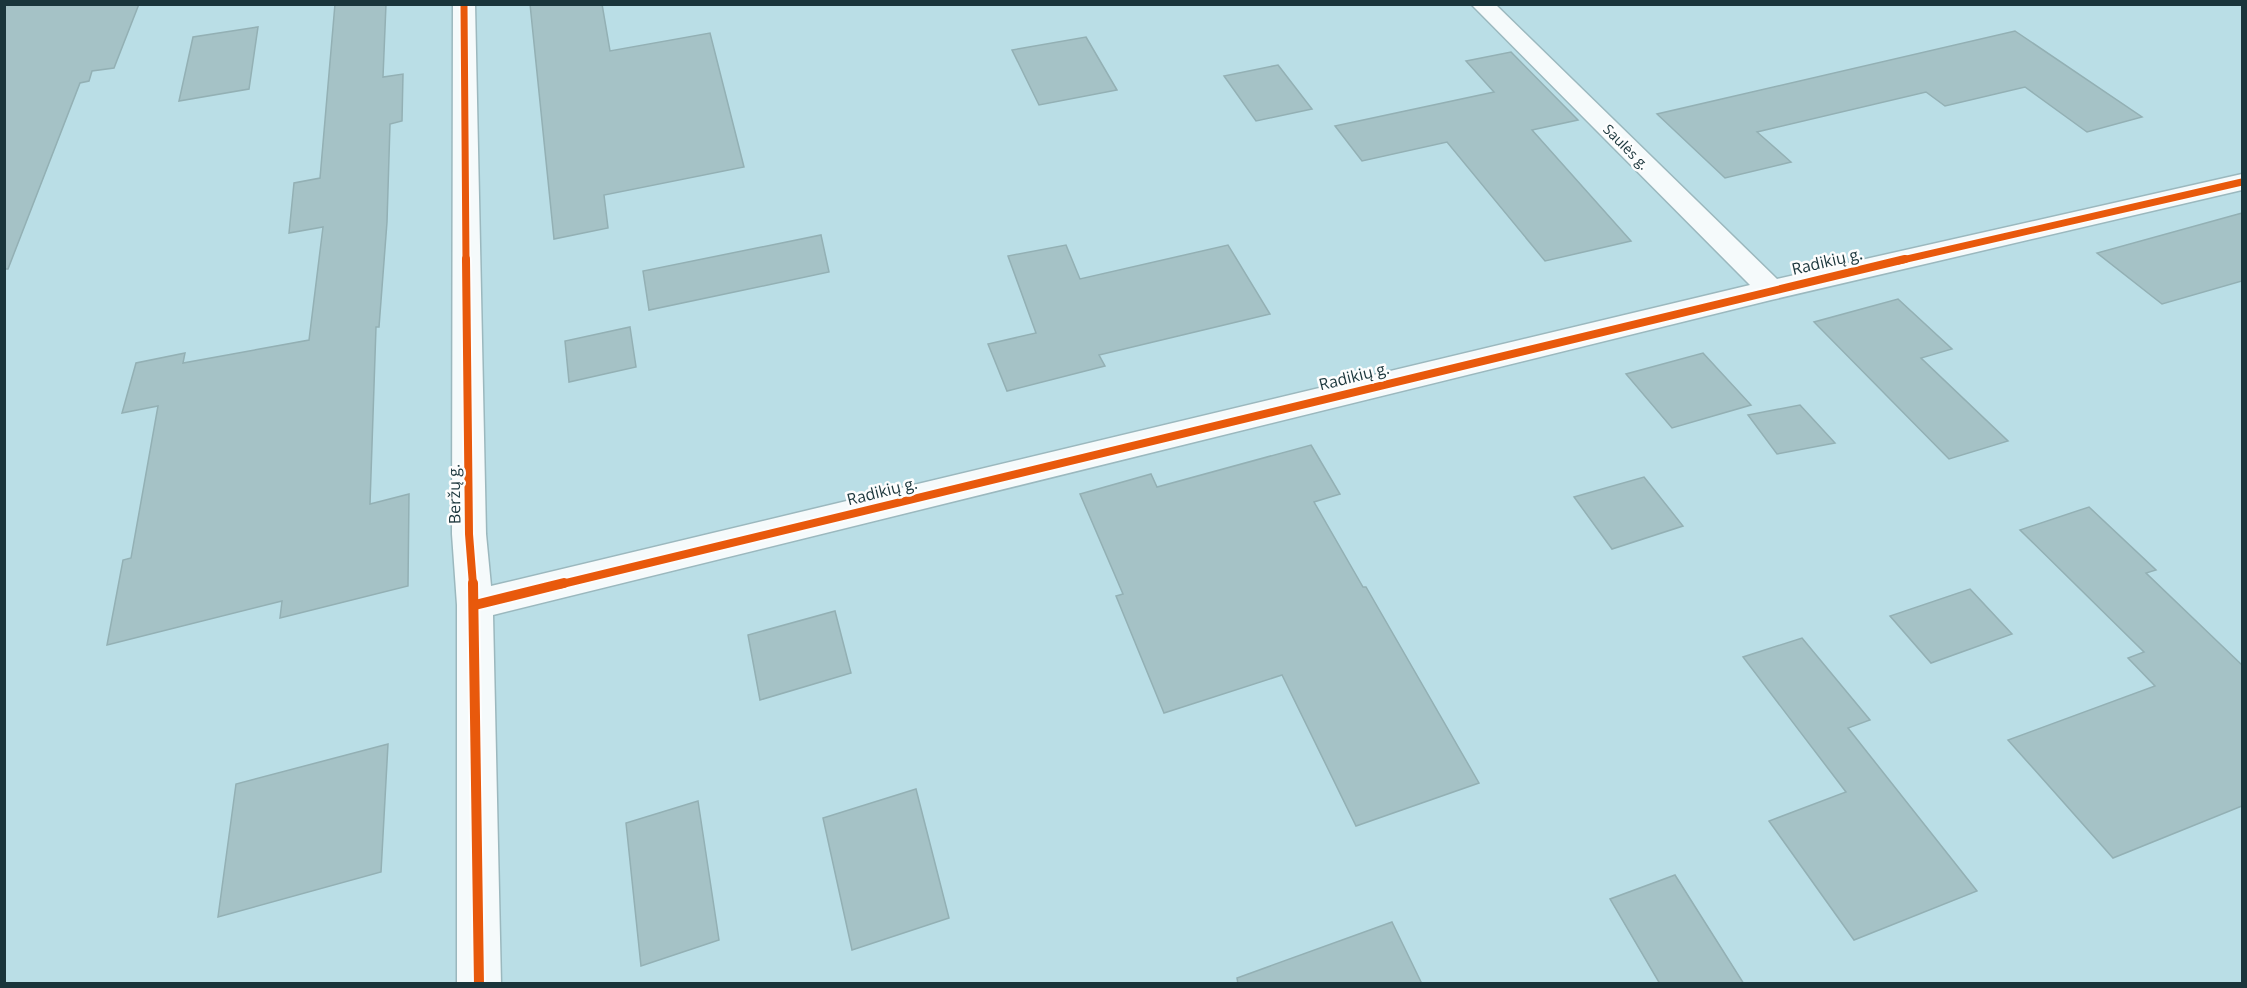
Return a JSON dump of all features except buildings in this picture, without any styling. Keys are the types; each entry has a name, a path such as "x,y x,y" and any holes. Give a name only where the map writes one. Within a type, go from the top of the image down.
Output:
{"street":[{"name":"Beržų g.","path":"464,4 469,534 475,605 479,984"},
{"name":"Saulės g.","path":"1482,4 1771,290"},
{"name":"Radikių g.","path":"475,605 1771,290 2242,182"}],"cycle path":[{"path":"464,4 469,534 475,605 479,984"},
{"path":"475,605 1771,290 2242,182"}]}
